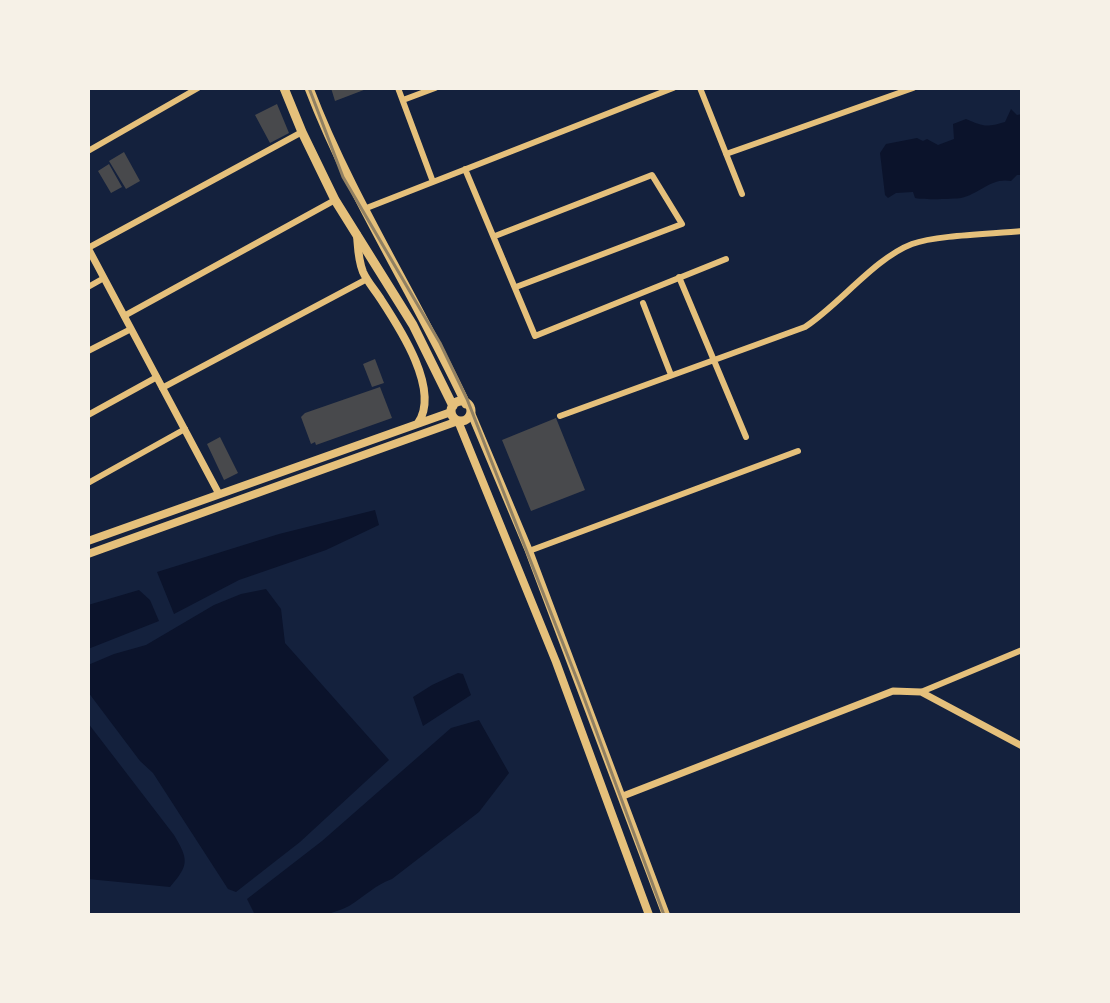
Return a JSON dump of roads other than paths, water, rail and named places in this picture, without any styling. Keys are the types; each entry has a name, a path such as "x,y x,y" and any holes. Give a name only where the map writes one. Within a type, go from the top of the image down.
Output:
{"main road":[{"path":"284,88 335,200 413,325 454,413 550,649 649,915"},
{"path":"309,88 364,209 423,316 468,408 529,551 666,915"},
{"path":"346,217 364,209"},
{"path":"357,233 362,270 418,369 426,397 423,415 418,423"},
{"path":"88,554 377,450 454,413 461,402 468,408"},
{"path":"89,538 418,423 454,413 466,420 468,408"},
{"path":"373,439 377,450"}],"street":[{"path":"88,151 198,88"},
{"path":"398,88 433,182"},
{"path":"403,100 435,88"},
{"path":"364,209 673,88"},
{"path":"700,88 742,194"},
{"path":"726,154 913,88"},
{"path":"219,494 88,248 302,132"},
{"path":"465,169 535,336 726,259"},
{"path":"495,236 652,175 682,224 516,287"},
{"path":"124,316 335,200"},
{"path":"560,416 805,327 910,245 1022,231"},
{"path":"679,277 746,437"},
{"path":"88,287 104,278"},
{"path":"162,388 367,279"},
{"path":"643,303 671,375"},
{"path":"88,351 131,329"},
{"path":"88,415 157,377"},
{"path":"88,483 185,429"},
{"path":"529,551 798,451"},
{"path":"623,796 893,691 921,692 1022,650"},
{"path":"921,692 1022,746"}],"water":[{"path":"1011,109 1017,115 1022,114 1022,175 1011,181 998,181 961,198 918,199 913,192 896,193 888,198 885,195 880,153 886,144 917,138 938,145 954,139 953,124 966,119 984,125 998,124 1005,122"},
{"path":"375,510 379,525 326,550 239,580 174,614 157,572 279,534"},
{"path":"266,589 281,609 285,643 389,760 300,842 236,892 228,889 153,773 140,761 88,692 88,665 146,645 214,605 241,594"},
{"path":"139,590 150,600 159,621 88,649 88,605"},
{"path":"458,673 463,674 471,695 423,726 413,697"},
{"path":"479,720 509,773 479,812 392,879 349,906 327,914 255,915 247,899 322,841 451,728"},
{"path":"88,723 179,844 184,867 170,887 88,879"}],"railway":[{"path":"309,88 343,177 440,343 467,399 580,687 664,915"}]}
